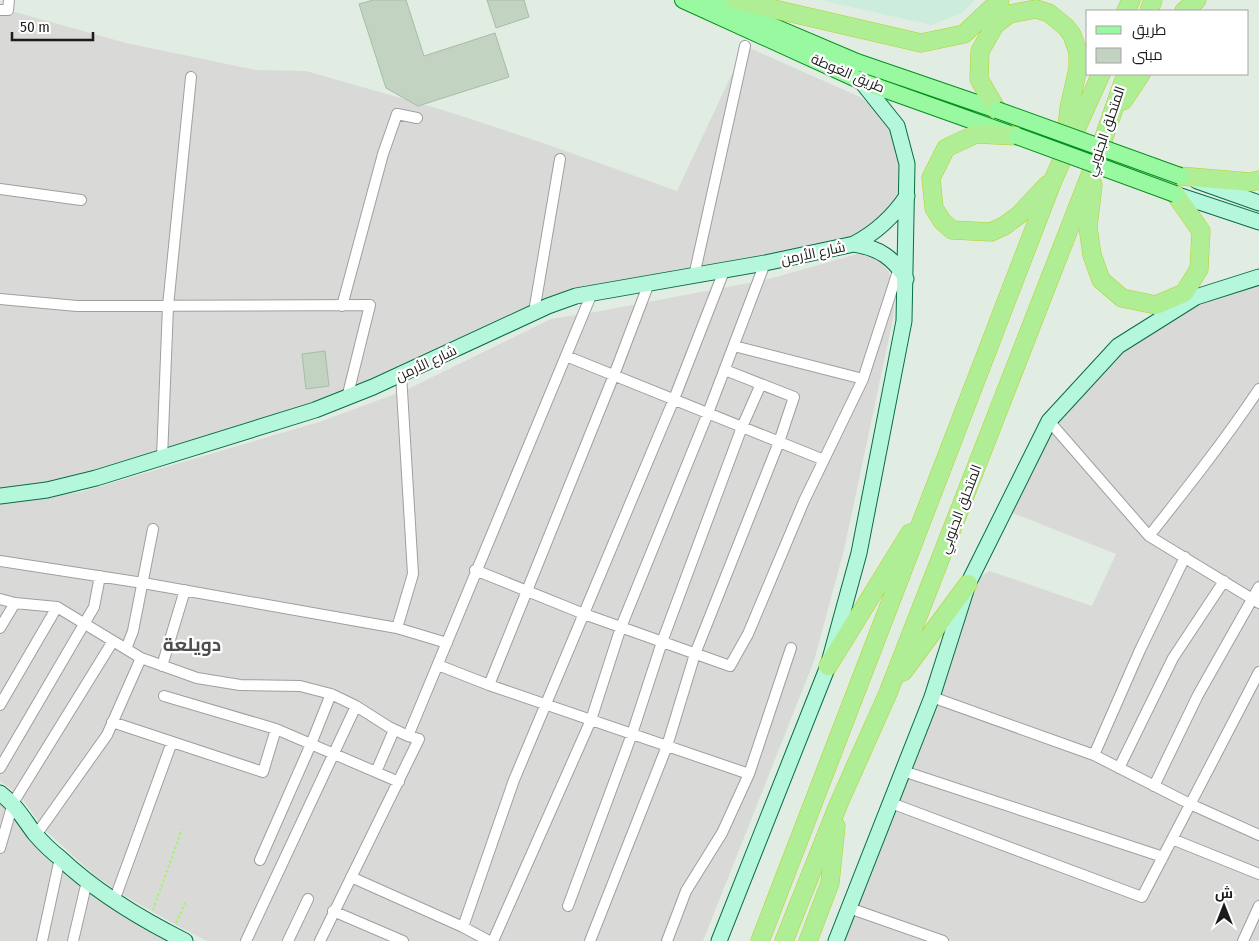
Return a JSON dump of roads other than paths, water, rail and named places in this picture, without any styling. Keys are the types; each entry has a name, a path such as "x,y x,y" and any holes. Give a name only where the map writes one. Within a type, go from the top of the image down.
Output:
{"highway":[{"path":"734,0 921,43 964,34 1000,0"},
{"path":"1185,10 1197,0"},
{"path":"997,110 979,79 980,51 995,25 1010,14 1036,9 1049,12 1066,26 1072,35 1078,52 1078,68 1064,154"},
{"name":"المتحلق الجنوبي","path":"760,941 1053,180 1101,75"},
{"name":"المتحلق الجنوبي","path":"784,941 839,803 888,693 1096,160 1106,126 1126,75"},
{"path":"1106,126 1140,75"},
{"path":"1018,136 976,134 946,148 930,178 934,208 942,221 952,230 991,232 1004,226 1019,215 1053,180"},
{"path":"1096,160 1088,227 1092,255 1100,280 1122,298 1156,305 1184,293 1199,269 1202,231 1175,194"},
{"path":"1180,176 1250,182 1259,180"},
{"path":"828,666 911,530 929,506"},
{"path":"888,693 968,584"},
{"path":"808,941 830,883 839,803"}],"main road":[{"name":"طريق الغوطة","path":"683,0 861,80 1018,136"},
{"path":"711,0 857,62 1259,203"},
{"path":"719,941 828,666 859,553 904,321 903,273 907,164 897,126 861,80"},
{"path":"1018,136 1175,194 1259,222"},
{"name":"شارع الأرمن","path":"0,496 72,485 162,458 346,398 561,301 592,293 724,271 854,244 885,223 907,196"},
{"name":"شارع الأرمن","path":"854,244 880,250 891,258 903,273"},
{"path":"836,941 932,697 968,584 1049,421 1118,346 1196,297 1259,277"},
{"path":"0,793 13,803 36,835 86,881 172,938 185,941"}],"street":[{"path":"0,10 8,10 8,0"},
{"path":"694,276 745,46"},
{"path":"162,458 168,306 190,77"},
{"path":"342,306 383,154 397,114 417,118"},
{"path":"534,312 560,159"},
{"path":"0,189 81,200"},
{"path":"351,877 491,941 591,720 621,627 708,413 765,263"},
{"path":"463,927 514,780 674,400 724,271"},
{"path":"475,570 584,614 730,666 748,634 804,501 863,379 903,273"},
{"path":"489,685 528,592 649,284"},
{"path":"408,736 475,570 592,293"},
{"path":"0,299 77,306 370,305 346,398"},
{"path":"734,346 863,379"},
{"path":"566,356 824,460"},
{"path":"590,941 667,746 695,654 779,442 794,397 725,370"},
{"path":"397,628 412,574 401,374"},
{"path":"568,906 632,734 662,642 742,427 761,384"},
{"path":"1149,536 1208,460 1259,389"},
{"path":"1049,421 1149,536 1255,600"},
{"path":"126,649 133,631 153,529"},
{"path":"1094,755 1140,650 1185,557"},
{"path":"0,561 185,590 397,628 447,643"},
{"path":"0,768 94,607 100,576"},
{"path":"1119,768 1173,658 1224,581"},
{"path":"1154,786 1198,695 1255,600 1259,586"},
{"path":"162,666 185,590"},
{"path":"0,599 15,603 56,607 141,658 198,678 232,683 300,686 331,694 356,706 394,730 419,739 333,911 320,941"},
{"path":"0,628 15,603"},
{"path":"0,705 56,607"},
{"path":"0,848 13,803 113,641"},
{"path":"667,941 686,892 722,833 749,774 791,648"},
{"path":"36,835 107,735 141,658"},
{"path":"438,665 489,685 749,774"},
{"path":"891,803 1142,897 1259,672"},
{"path":"260,860 331,694"},
{"path":"164,696 276,729 398,782"},
{"path":"932,697 1094,755 1190,804 1259,835"},
{"path":"246,941 356,706"},
{"path":"112,722 263,772 276,729"},
{"path":"376,772 394,730"},
{"path":"114,901 172,742"},
{"path":"903,771 1163,858"},
{"path":"1172,840 1259,874"},
{"path":"42,941 60,858"},
{"path":"73,941 86,881"},
{"path":"288,941 308,899"},
{"path":"1243,941 1259,906"},
{"path":"849,908 944,941"},
{"path":"333,911 403,941"}],"district":[{"name":"دويلعة","path":"192,644"}]}
